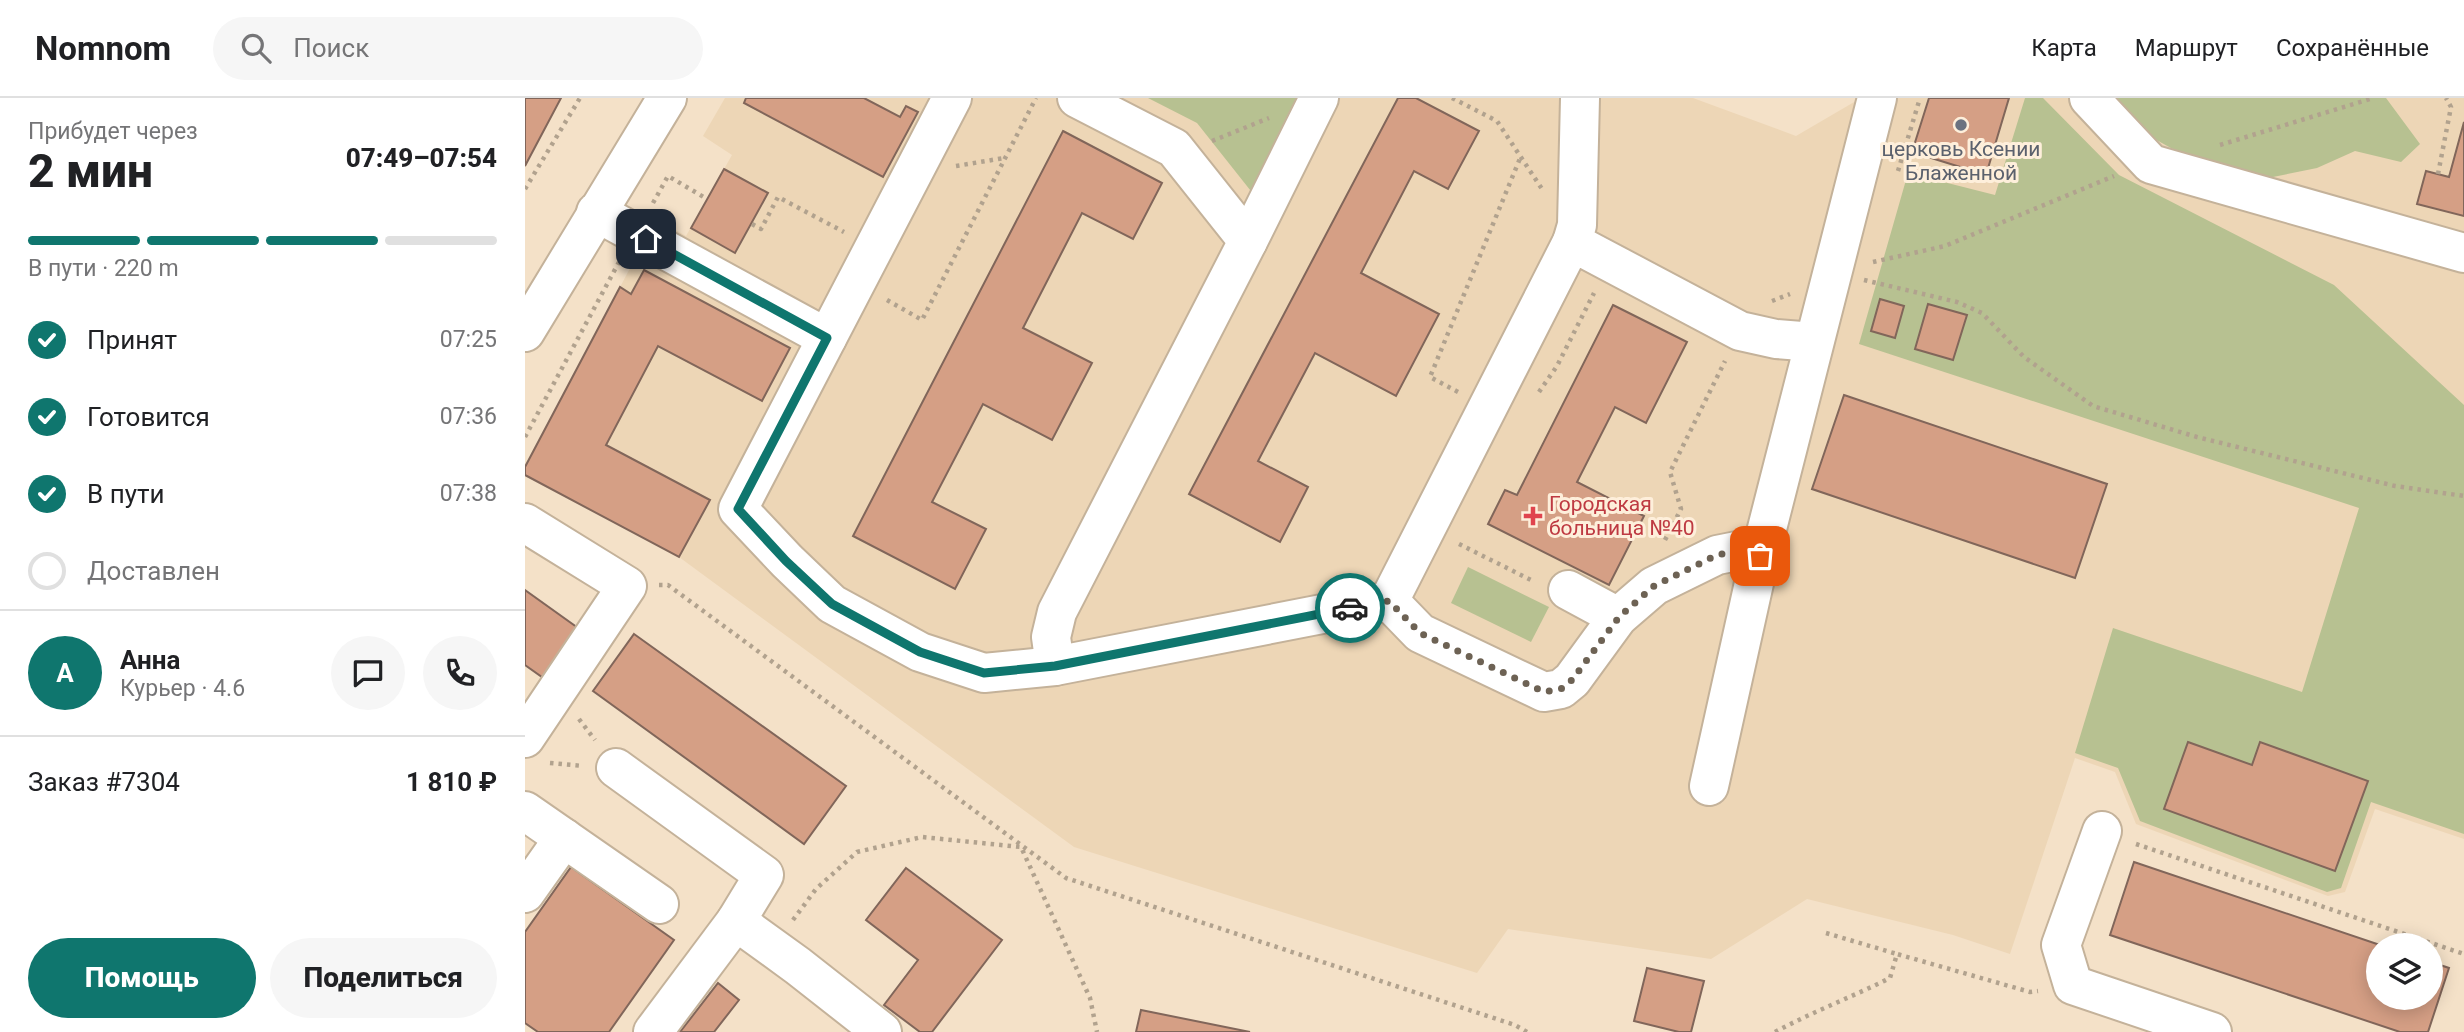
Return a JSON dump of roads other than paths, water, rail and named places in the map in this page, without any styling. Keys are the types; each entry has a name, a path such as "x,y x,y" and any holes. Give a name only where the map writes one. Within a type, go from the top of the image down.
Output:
{"street":[{"path":"525,332 667,98"},
{"path":"952,98 738,509 786,561 832,604 920,652 984,673 1055,666 1389,601"},
{"path":"1077,98 1174,148 1248,241"},
{"path":"1055,666 1051,638 1057,612 1319,98"},
{"path":"1389,601 1575,234 1580,98"},
{"path":"1709,786 1760,556 1877,98"},
{"path":"2089,98 2151,164 2464,253"},
{"path":"596,212 827,338"},
{"path":"1575,234 1740,331 1776,339 1814,342"},
{"path":"525,523 627,586 557,690 532,750"},
{"path":"1389,601 1420,633 1544,692 1561,689 1572,680 1619,617 1654,586 1717,555 1737,551 1760,556"},
{"path":"1567,590 1619,617"},
{"path":"616,768 764,875 736,921 653,1032"},
{"path":"525,811 659,904"},
{"path":"2102,831 2061,944 2073,985 2212,1032"},
{"path":"525,893 564,838"},
{"path":"736,921 882,1032"}],"place":[{"name":"церковь Ксении Блаженной","path":"1961,125"},
{"name":"Городская больница №40","path":"1533,516"}]}
